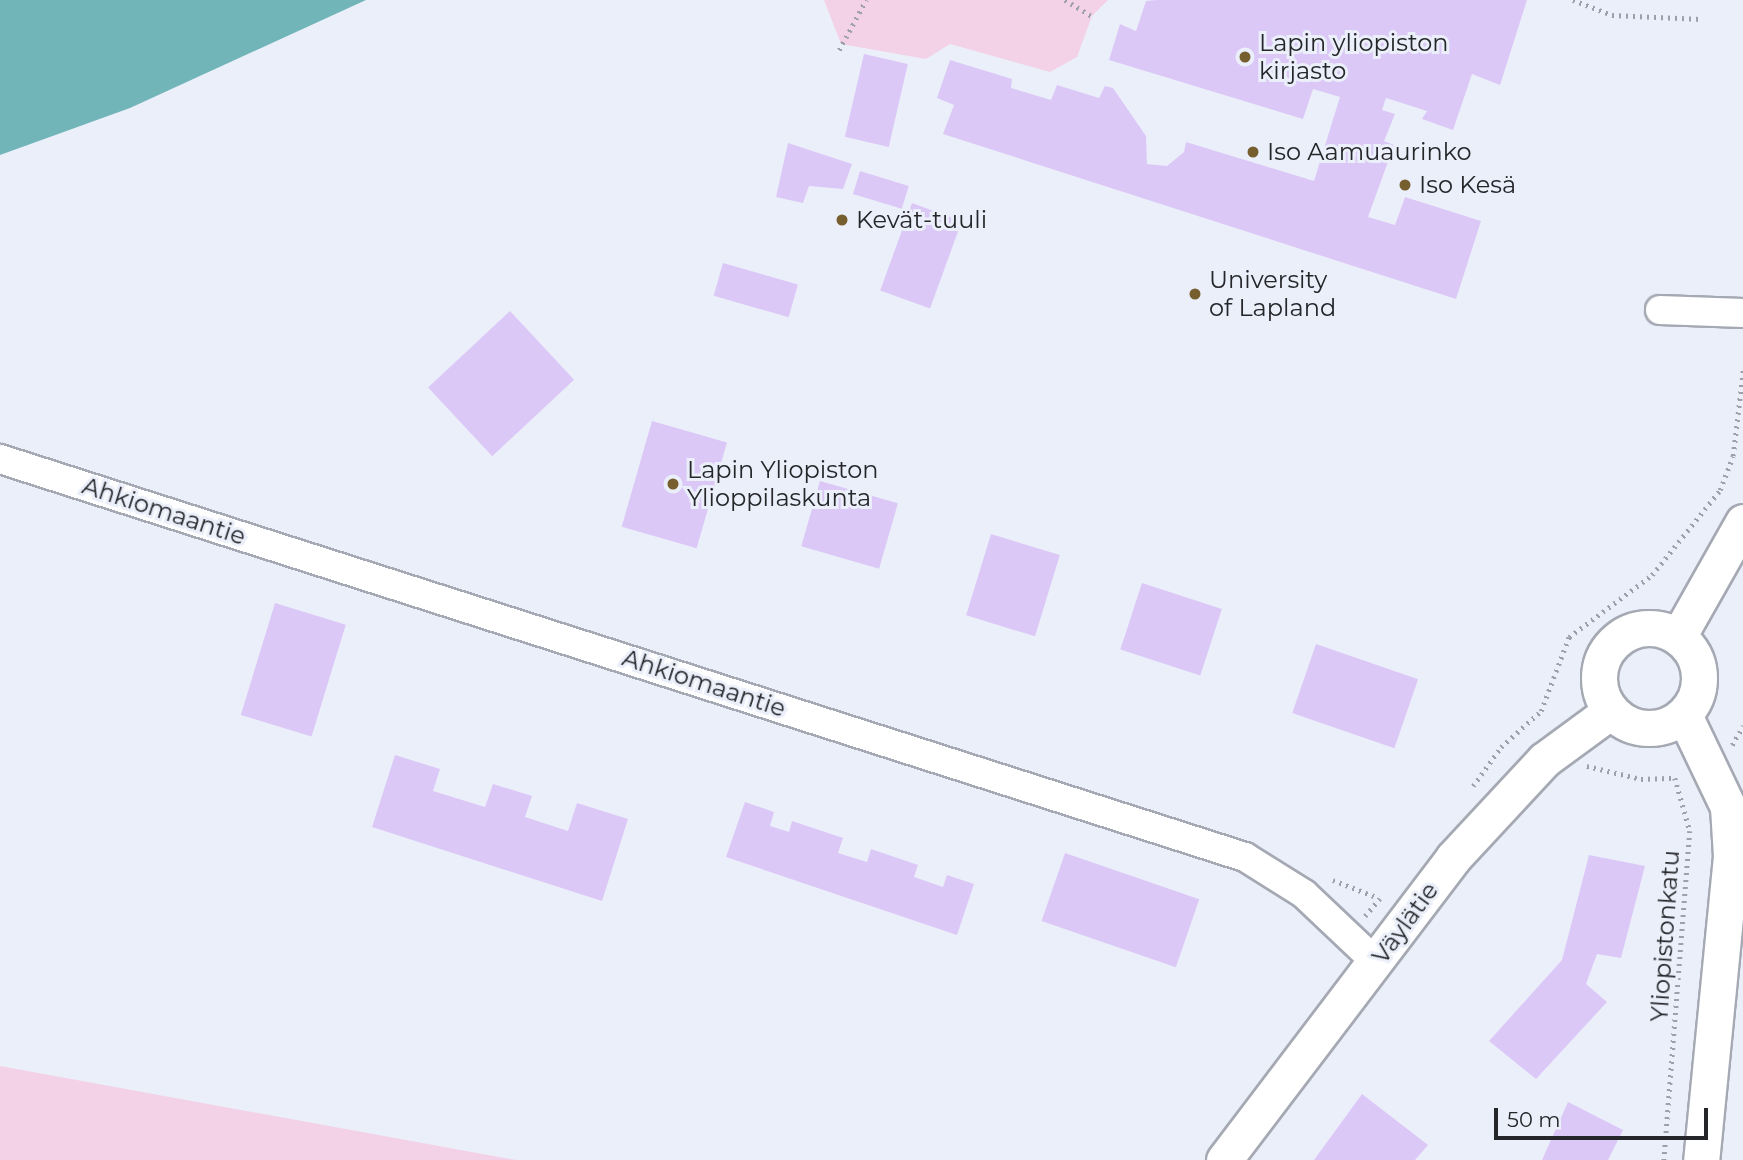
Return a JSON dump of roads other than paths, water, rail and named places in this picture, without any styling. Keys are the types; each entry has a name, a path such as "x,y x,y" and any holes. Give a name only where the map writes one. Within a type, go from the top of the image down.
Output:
{"street":[{"path":"1660,310 1743,313"},
{"name":"Ahkiomaantie","path":"0,459 1245,857 1269,867 1350,936 1377,963"},
{"path":"1678,637 1743,522"},
{"path":"1640,630 1678,637 1698,666 1695,700 1684,715 1655,728 1639,727 1611,711 1600,681 1608,651 1640,630"},
{"name":"Väylätie","path":"1224,1160 1377,963 1453,858 1564,743 1611,711"},
{"path":"1684,715 1735,804 1701,1160"}],"water":[{"path":"0,0 366,0 130,108 0,155"}],"place":[{"name":"Lapin yliopiston kirjasto","path":"1245,57"},
{"name":"Iso Aamuaurinko","path":"1253,152"},
{"name":"Iso Kesä","path":"1405,185"},
{"name":"Kevät-tuuli","path":"842,220"},
{"name":"University of Lapland","path":"1195,294"},
{"name":"Lapin Yliopiston Ylioppilaskunta","path":"673,484"}]}
